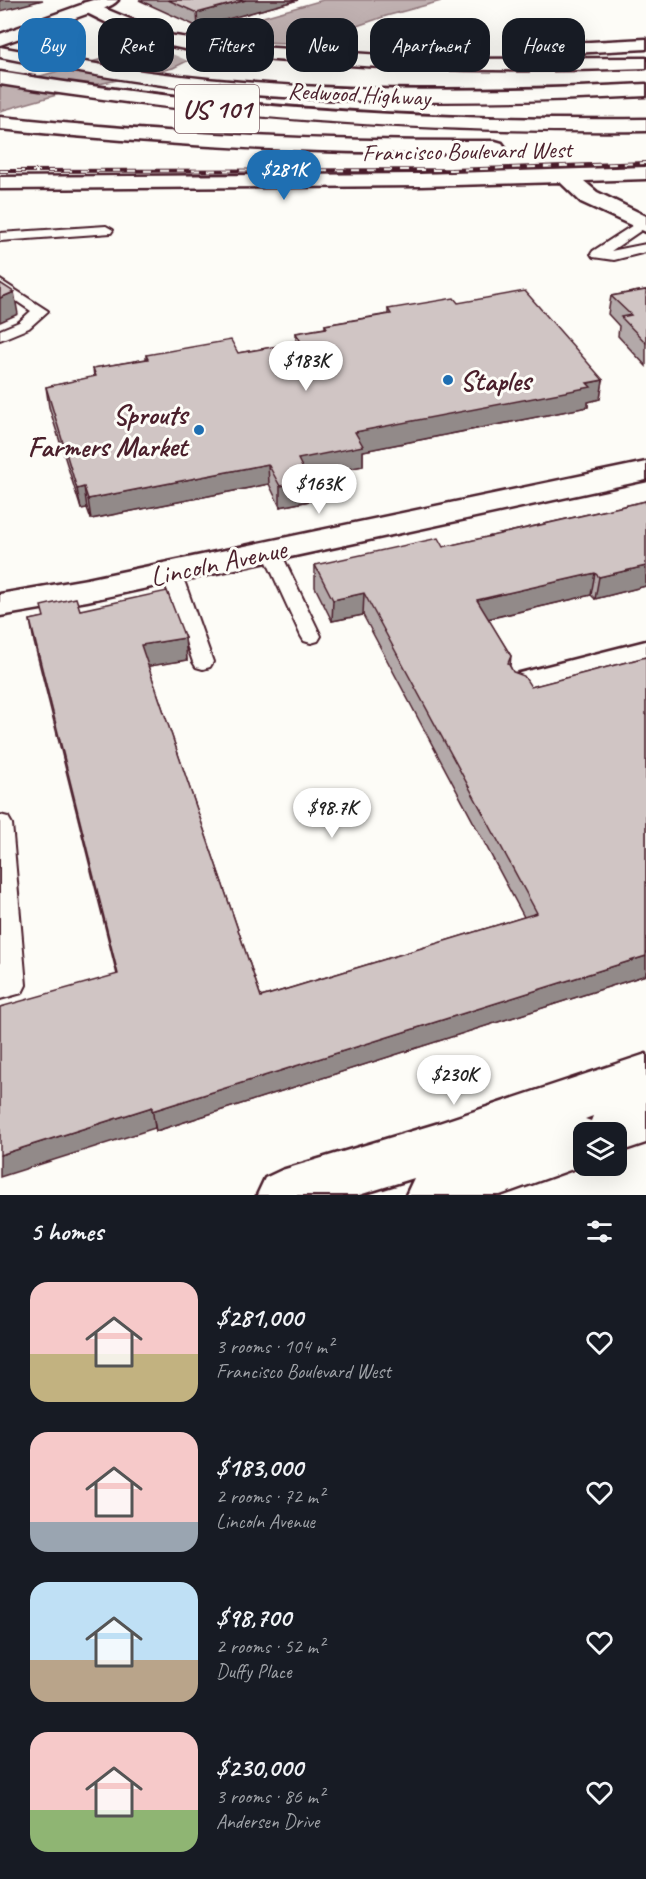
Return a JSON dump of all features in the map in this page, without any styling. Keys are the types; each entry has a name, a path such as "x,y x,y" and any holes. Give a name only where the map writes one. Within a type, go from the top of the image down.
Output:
{"main road":[{"path":"0,25 81,4 110,0"},
{"path":"0,40 81,4 136,29 172,40 217,49 301,57 479,65 646,63"},
{"path":"585,47 646,44"},
{"name":"Redwood Highway","path":"0,52 129,74 222,85 318,92 478,96 646,90"},
{"name":"Redwood Highway","path":"0,78 114,97 299,116 436,124 646,125"},
{"path":"0,123 130,136 258,144 399,148 515,147"},
{"path":"560,146 646,142"},
{"name":"Francisco Boulevard West","path":"0,183 567,177 646,173"},
{"path":"567,177 589,197 641,220"},
{"name":"Lincoln Avenue","path":"0,605 171,572 646,471"},
{"path":"525,684 646,653"},
{"path":"282,1195 439,1146 646,1076"},
{"path":"627,1126 646,1120"},
{"path":"430,1195 573,1146"}],"lane":[{"path":"641,220 598,254 615,256 646,248"},
{"path":"0,237 106,230"},
{"path":"0,284 41,311 24,325 0,335"},
{"path":"271,551 311,636"},
{"path":"171,572 203,662"},
{"path":"0,824 13,985 0,988"}],"shaded area":[{"path":"323,0 445,0 380,18 370,18 370,21 358,26 358,18 286,18 286,43 274,42 274,18 259,18"},
{"path":"186,42 186,62 174,68 174,46"},
{"path":"98,60 98,72 154,72 85,87 0,111 0,87 55,72 86,72 86,63"}],"pier":[{"path":"186,41 186,60 174,55 174,45"}],"building":[{"path":"168,0 246,0 197,13"},
{"path":"0,283 14,292 0,298"},
{"path":"646,290 646,343 621,317 631,315 611,296"},
{"path":"525,291 603,380 587,383 591,387 355,432 363,446 298,459 309,481 280,486 268,464 88,499 84,487 77,489 46,387 96,376 93,368 148,359 146,355 231,340 238,353 301,342 296,333 327,328 325,325 391,314 388,309 454,298 458,303"},
{"path":"646,501 646,566 599,577 595,573 477,600 511,656 508,663 513,672 524,676 531,687 646,657 646,956 152,1111 152,1107 0,1155 0,1007 118,974 30,620 44,617 41,606 76,598 80,610 167,591 185,638 141,645 261,997 537,913 364,593 333,600 315,565 438,538 443,547"}],"railway":[{"path":"0,171 451,170 646,163"}],"place":[{"name":"Staples","path":"448,380"},
{"name":"Sprouts Farmers Market","path":"199,430"}]}
